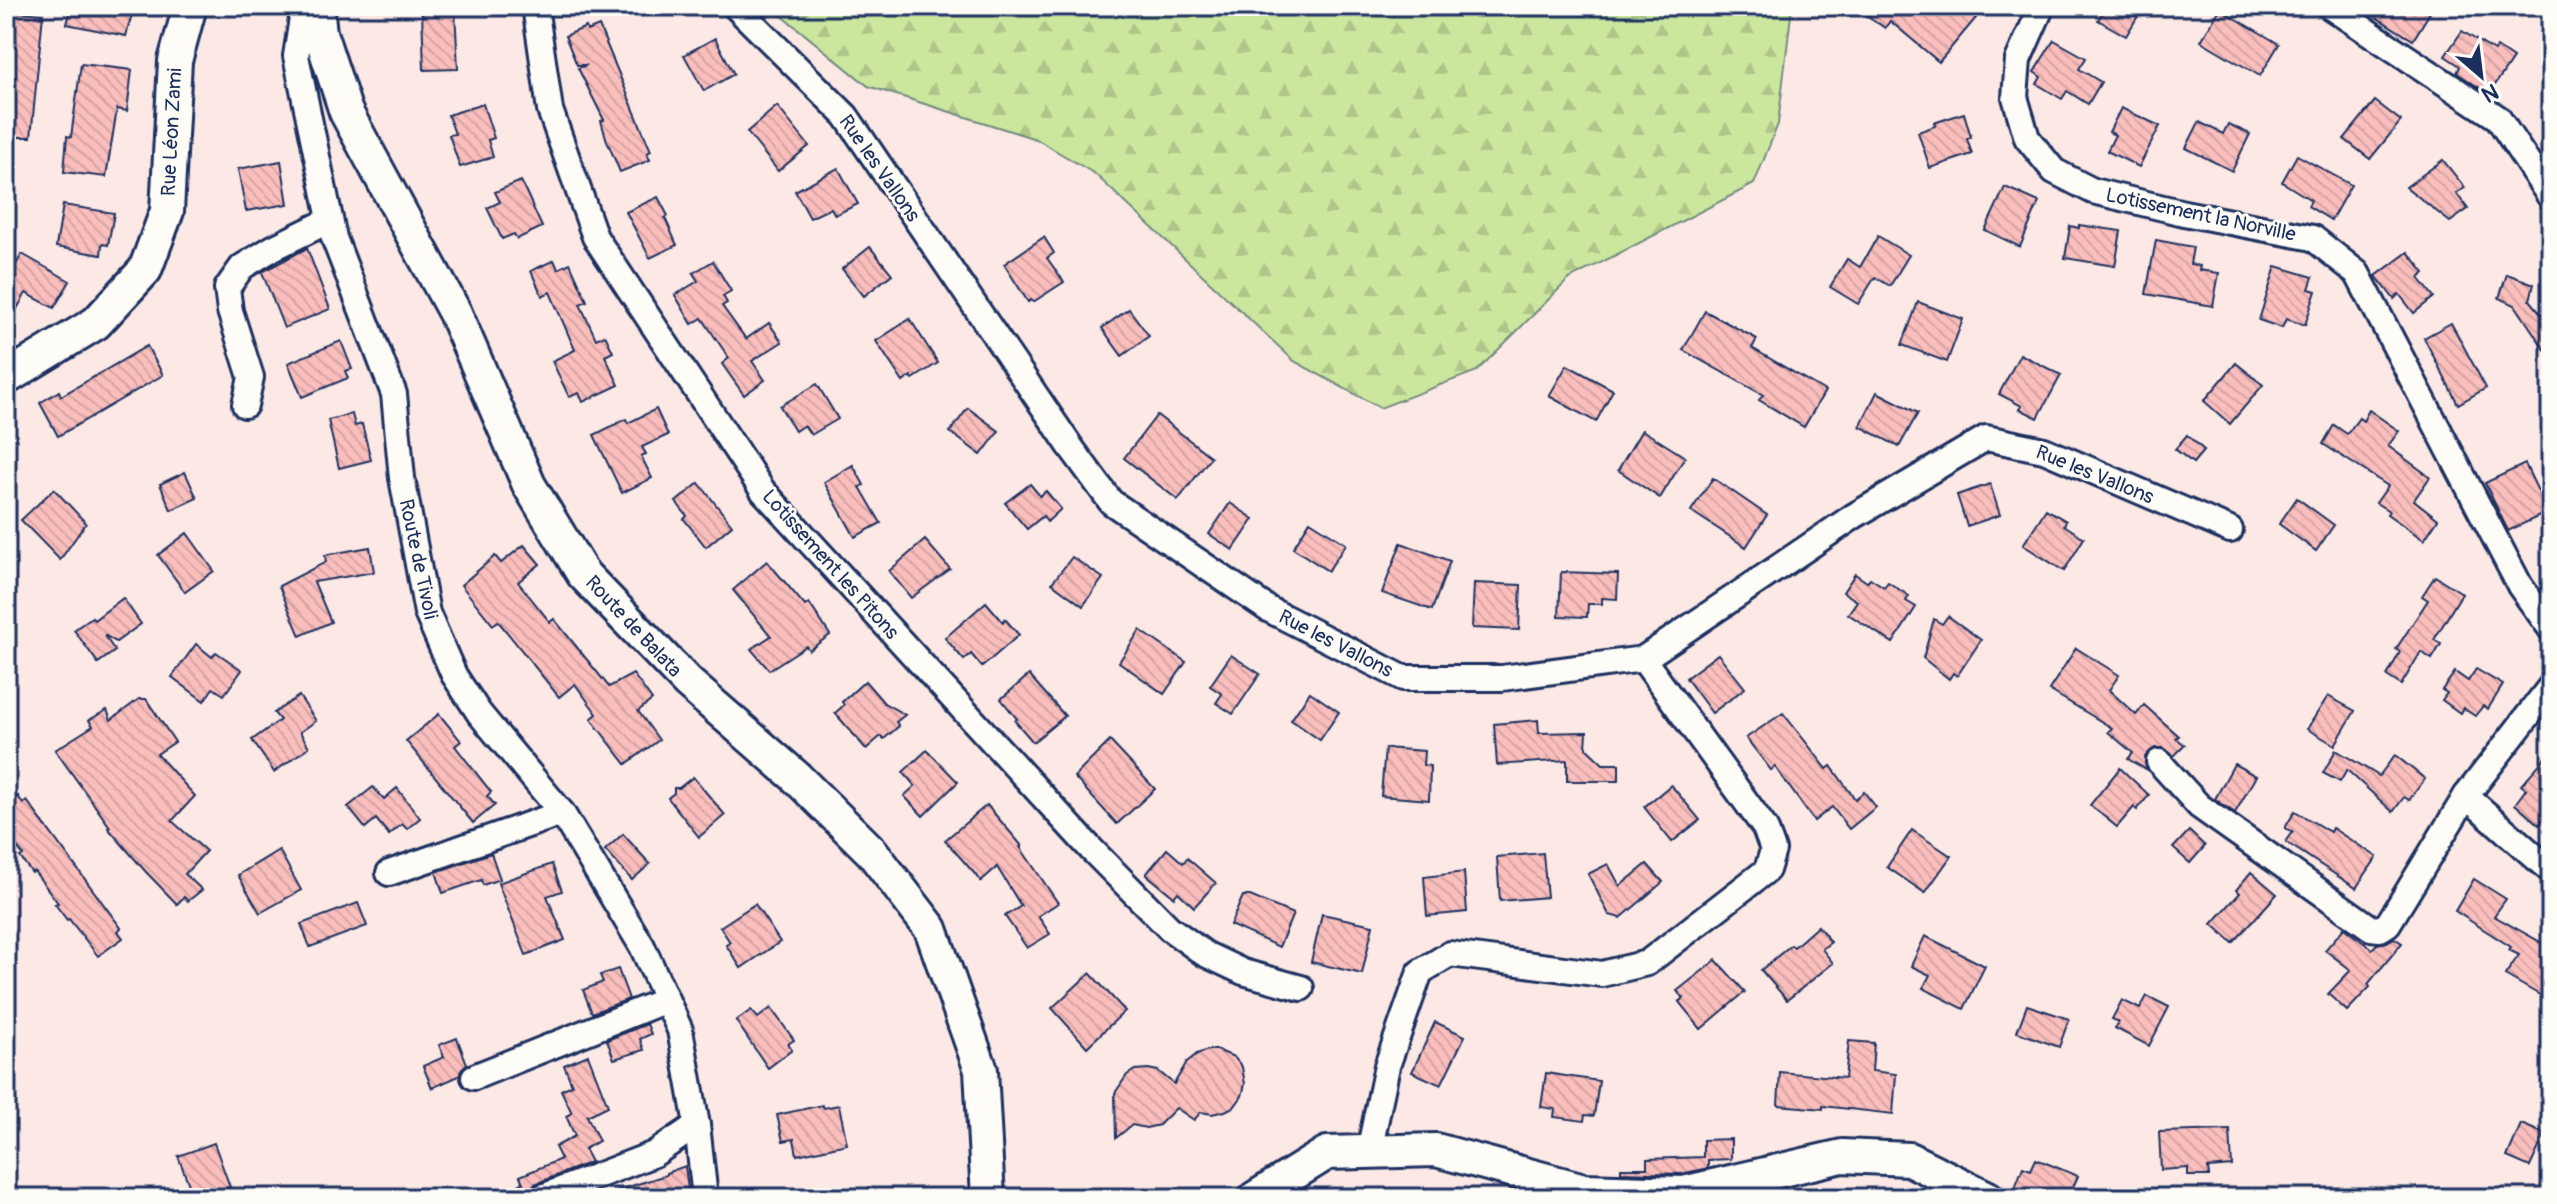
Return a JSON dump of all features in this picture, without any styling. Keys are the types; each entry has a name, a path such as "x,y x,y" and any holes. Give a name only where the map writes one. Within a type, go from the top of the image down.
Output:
{"main road":[{"name":"Rue Léon Zami","path":"6,378 96,323 145,270 167,211 175,61 190,6"},
{"name":"Route de Balata","path":"317,6 320,33 346,112 455,313 529,485 583,574 688,683 795,776 872,852 931,929 981,1070 988,1198"},
{"path":"1255,1198 1327,1153 1436,1150 1584,1190 1683,1193 1842,1156 1909,1159 1988,1198"}],"street":[{"name":"Route de Tivoli","path":"304,6 296,56 334,238 394,394 402,478 427,613 454,675 479,713 562,813 642,946 680,1030 697,1125 705,1198"},
{"name":"Lotissement les Pitons","path":"535,6 550,110 595,237 763,491 1091,849 1169,928 1205,954 1243,972 1301,988"},
{"name":"Rue les Vallons","path":"735,6 846,116 1111,502 1268,609 1403,678 1502,678 1643,659 1854,516 1986,438 2044,450 2230,530"},
{"name":"Lotissement la Norville","path":"2042,6 2018,60 2015,97 2027,138 2054,171 2093,191 2184,213 2313,238 2357,273 2520,586 2551,629"},
{"path":"2329,6 2498,118 2551,198"},
{"path":"245,405 251,377 230,311 227,288 242,267 330,220"},
{"path":"1369,1152 1387,1066 1420,972 1450,954 1602,974 1647,963 1767,870 1773,850 1765,828 1643,659"},
{"path":"2159,762 2199,806 2371,928 2380,929 2388,924 2466,796 2551,686"},
{"path":"2466,796 2551,871"},
{"path":"389,873 562,813"},
{"path":"474,1077 666,1000"},
{"path":"540,1198 654,1154 697,1125"}],"green space":[{"path":"776,6 1792,6 1778,124 1754,184 1569,279 1477,371 1380,408 1294,361 1095,174 1036,139 868,86 780,14"}],"building":[{"path":"72,6 134,6 126,36 67,24"},
{"path":"1854,6 1986,6 1939,62 1890,21 1885,28"},
{"path":"2107,6 2144,6 2126,36 2098,20"},
{"path":"2358,6 2434,6 2413,40"},
{"path":"455,9 458,69 424,70 422,10"},
{"path":"2220,9 2279,44 2260,76 2201,41"},
{"path":"6,11 43,14 31,137 11,137 12,129 6,129"},
{"path":"599,26 651,151 647,153 650,160 620,172 607,141 601,121 604,120 578,68 587,65 577,65 565,36 586,27 587,31"},
{"path":"2462,31 2494,51 2497,47 2513,58 2489,94 2457,73 2460,66 2445,56"},
{"path":"715,38 734,74 704,91 684,55"},
{"path":"2054,40 2086,58 2079,69 2101,82 2088,104 2067,91 2062,99 2037,84 2041,77 2034,72"},
{"path":"81,64 132,70 127,111 117,109 106,177 64,172 67,136 71,137"},
{"path":"2375,101 2401,121 2370,159 2344,139"},
{"path":"483,104 494,138 488,140 493,157 460,167 449,135 455,134 448,115"},
{"path":"777,106 809,146 778,171 747,132"},
{"path":"2121,108 2160,126 2139,167 2107,151 2115,135 2109,132"},
{"path":"1964,113 1972,154 1930,168 1918,132"},
{"path":"2199,122 2223,134 2228,124 2250,134 2232,171 2186,148"},
{"path":"2297,155 2351,185 2331,220 2308,206 2311,200 2282,182"},
{"path":"2443,160 2465,188 2456,193 2468,209 2450,222 2406,187"},
{"path":"281,161 288,204 246,211 238,169"},
{"path":"838,168 858,204 835,215 831,208 810,218 795,191"},
{"path":"521,181 542,227 517,239 514,234 502,239 487,208 500,202 495,192"},
{"path":"2005,187 2039,202 2020,247 1985,230"},
{"path":"658,197 677,245 650,258 626,212"},
{"path":"63,205 114,213 108,245 102,244 101,255 56,247"},
{"path":"2079,225 2121,231 2115,266 2065,258 2070,226 2079,228"},
{"path":"1878,236 1909,255 1890,286 1875,277 1858,304 1830,287 1847,259 1860,267"},
{"path":"1044,237 1054,253 1047,258 1064,282 1033,302 1028,302 1004,264"},
{"path":"2156,240 2193,247 2190,264 2200,266 2199,270 2219,273 2213,306 2146,294"},
{"path":"870,247 892,274 864,296 842,269"},
{"path":"307,248 330,309 284,328 262,272"},
{"path":"2408,252 2425,273 2419,278 2434,297 2414,313 2399,294 2394,299 2376,276"},
{"path":"22,254 70,281 54,308 26,293 6,328 6,282"},
{"path":"554,260 558,269 570,263 587,301 580,304 596,339 605,335 613,352 605,356 619,385 583,402 579,393 569,397 552,361 575,350 550,292 542,296 531,271"},
{"path":"713,261 731,291 723,296 727,303 722,306 746,339 769,323 782,342 752,361 765,380 744,395 722,364 729,358 702,318 692,324 675,295 698,281 693,273"},
{"path":"2276,266 2313,277 2309,289 2316,291 2305,325 2286,319 2282,328 2259,320"},
{"path":"2507,274 2534,284 2530,300 2544,317 2551,318 2551,359 2515,305 2499,298"},
{"path":"1918,302 1963,319 1947,362 1902,345"},
{"path":"1129,309 1149,336 1122,356 1102,328"},
{"path":"1705,311 1757,339 1752,348 1825,391 1804,427 1759,400 1763,395 1683,350"},
{"path":"910,319 938,363 903,382 876,341"},
{"path":"2451,323 2486,388 2458,404 2424,338"},
{"path":"341,341 352,369 345,371 348,378 302,397 288,363"},
{"path":"147,346 163,375 58,436 40,403 59,391 61,396"},
{"path":"2020,354 2061,375 2038,418 1999,394"},
{"path":"2236,363 2263,385 2230,424 2204,401"},
{"path":"1567,365 1613,390 1596,422 1549,396"},
{"path":"817,384 838,419 811,435 804,425 795,431 780,406"},
{"path":"1877,392 1918,413 1899,447 1860,426"},
{"path":"968,408 999,431 981,455 950,432"},
{"path":"656,409 668,435 642,447 646,454 641,456 652,478 622,493 594,435"},
{"path":"2369,410 2399,431 2388,446 2430,477 2414,500 2438,519 2424,540 2376,503 2388,486 2323,444 2334,425 2347,434 2359,418 2363,421"},
{"path":"352,414 355,426 362,424 371,460 339,468 328,420"},
{"path":"1157,415 1211,457 1178,500 1124,458"},
{"path":"1642,430 1685,457 1660,498 1618,470"},
{"path":"2187,435 2204,450 2193,463 2175,449"},
{"path":"2525,464 2548,512 2508,531 2485,483"},
{"path":"853,465 864,485 860,487 881,523 855,537 824,482"},
{"path":"185,472 197,498 171,510 160,484"},
{"path":"1713,478 1767,515 1746,547 1691,511"},
{"path":"699,483 732,525 706,547 684,519 687,516 676,502"},
{"path":"1030,484 1040,496 1046,491 1061,509 1047,522 1043,516 1027,529 1005,503"},
{"path":"1990,484 2000,515 1967,526 1957,495"},
{"path":"54,489 86,523 60,560 21,520"},
{"path":"2297,498 2334,525 2316,551 2279,524"},
{"path":"1230,503 1254,519 1233,550 1209,534"},
{"path":"2046,509 2066,521 2064,525 2084,538 2064,571 2023,545"},
{"path":"1310,521 1346,544 1328,571 1293,548"},
{"path":"187,533 214,571 185,592 158,555"},
{"path":"925,540 950,569 911,598 889,571"},
{"path":"1401,543 1450,561 1432,610 1382,593"},
{"path":"524,545 540,564 518,582 550,622 554,619 609,687 633,674 652,700 638,711 659,740 626,764 591,719 597,714 575,684 559,697 498,621 493,625 461,585 495,556 501,563"},
{"path":"370,547 374,572 314,582 331,622 300,636 279,586 326,562 325,555"},
{"path":"1072,557 1103,578 1083,606 1052,583"},
{"path":"767,561 805,606 809,603 830,635 809,650 806,646 769,670 751,649 771,636 733,590"},
{"path":"1561,572 1618,574 1617,599 1602,598 1602,604 1588,604 1587,617 1559,616"},
{"path":"1855,574 1867,582 1870,578 1884,587 1888,582 1909,596 1906,601 1916,607 1893,643 1848,614 1857,601 1843,592"},
{"path":"2435,576 2462,593 2434,640 2441,644 2432,659 2421,652 2401,685 2387,676 2400,652 2396,649 2428,600 2422,596"},
{"path":"1474,583 1521,585 1519,630 1472,628"},
{"path":"123,598 141,624 116,642 104,635 115,651 98,663 74,630 92,617 94,620"},
{"path":"986,602 1019,635 982,667 971,654 964,660 945,638"},
{"path":"1948,616 1981,640 1957,676 1953,673 1949,679 1923,658 1934,619 1942,624"},
{"path":"1140,630 1186,662 1164,694 1119,662"},
{"path":"196,644 212,657 216,652 242,670 224,695 213,688 204,701 172,677"},
{"path":"2076,648 2119,675 2109,690 2136,715 2144,705 2185,745 2174,756 2164,748 2155,748 2145,757 2147,770 2128,759 2133,753 2108,732 2112,728 2049,690"},
{"path":"1718,654 1745,688 1712,713 1686,678"},
{"path":"1231,655 1260,674 1233,714 1216,703 1222,694 1210,686"},
{"path":"2476,669 2503,685 2488,709 2483,706 2475,716 2463,708 2460,713 2442,700 2447,693 2442,690 2455,672 2468,681"},
{"path":"1029,675 1065,716 1033,742 1001,699"},
{"path":"865,681 884,703 905,715 896,722 899,726 866,749 835,713 844,705 842,702"},
{"path":"1310,692 1339,712 1320,740 1291,720"},
{"path":"299,696 316,721 300,732 309,747 274,772 252,740 280,720 274,713"},
{"path":"2328,696 2355,711 2335,745 2307,729"},
{"path":"139,699 146,699 175,742 157,754 195,796 172,821 206,851 185,874 202,890 188,901 184,897 177,904 108,828 55,750 93,726 89,720 107,710 111,720"},
{"path":"1783,713 1827,769 1831,766 1855,799 1864,792 1876,807 1849,829 1832,807 1814,821 1775,767 1771,770 1746,738"},
{"path":"439,714 461,741 455,746 491,792 487,796 495,805 473,823 406,741"},
{"path":"1538,720 1539,733 1587,732 1586,748 1603,764 1619,764 1619,781 1567,781 1567,760 1497,765 1494,724"},
{"path":"1110,741 1155,789 1117,824 1074,777"},
{"path":"1385,748 1424,751 1423,765 1430,766 1429,800 1381,796"},
{"path":"927,750 958,782 923,816 904,796 915,786 903,772"},
{"path":"2336,750 2379,776 2395,755 2425,779 2409,800 2404,797 2393,812 2347,770 2340,782 2323,773"},
{"path":"2551,751 2551,811 2539,825 2515,804 2526,789 2521,785"},
{"path":"2234,764 2256,776 2235,813 2215,799"},
{"path":"2120,768 2149,795 2117,827 2090,805"},
{"path":"693,777 725,815 699,837 668,798 674,793 674,788 679,788"},
{"path":"1671,785 1700,820 1672,842 1644,807"},
{"path":"373,787 384,799 397,788 420,818 407,829 402,824 389,835 376,819 365,828 348,807"},
{"path":"18,796 23,804 27,801 121,928 118,931 123,938 98,956 20,857 23,855 6,832 6,805"},
{"path":"987,805 1022,846 1058,903 1038,916 1050,934 1027,948 1005,916 1021,906 997,867 981,881 945,840"},
{"path":"2295,811 2330,832 2332,828 2377,857 2356,888 2286,842 2293,832 2285,828"},
{"path":"1912,830 1951,856 1925,893 1887,867"},
{"path":"2189,831 2205,846 2190,863 2173,848"},
{"path":"623,834 650,864 632,880 605,850"},
{"path":"1167,849 1183,863 1187,858 1216,883 1194,907 1178,892 1174,897 1146,874"},
{"path":"279,850 301,890 260,913 238,875"},
{"path":"491,853 500,879 483,885 481,880 443,893 436,872"},
{"path":"1543,853 1547,897 1500,901 1497,857"},
{"path":"552,864 562,891 547,896 565,940 526,955 498,883"},
{"path":"1608,864 1620,886 1647,864 1663,882 1621,918 1609,915 1588,874"},
{"path":"1464,872 1467,912 1427,916 1424,877"},
{"path":"2251,872 2277,894 2233,943 2212,924 2240,893 2236,890"},
{"path":"2474,879 2506,899 2494,916 2551,948 2551,988 2545,998 2505,975 2519,955 2509,950 2511,947 2455,911"},
{"path":"1243,896 1293,914 1279,947 1230,925"},
{"path":"358,903 367,926 310,947 301,924"},
{"path":"755,904 780,942 741,968 726,945 730,942 720,927"},
{"path":"1322,914 1373,925 1362,974 1311,962"},
{"path":"1818,926 1831,942 1822,949 1833,963 1787,1000 1761,970"},
{"path":"2344,928 2372,949 2394,938 2402,943 2368,984 2370,987 2347,1011 2328,994 2351,970 2325,950"},
{"path":"1925,936 1985,966 1964,1009 1923,988 1930,975 1911,966"},
{"path":"1716,960 1745,992 1701,1029 1679,1002 1684,998 1677,991"},
{"path":"618,969 629,999 592,1013 583,990 603,982 600,975"},
{"path":"1090,973 1125,1011 1087,1047 1052,1008"},
{"path":"2147,996 2169,1007 2149,1046 2115,1028 2118,1022 2112,1019 2122,1000 2140,1009"},
{"path":"2027,1005 2069,1019 2059,1047 2017,1032"},
{"path":"771,1008 794,1040 788,1044 792,1050 768,1068 736,1021 751,1010 758,1018"},
{"path":"1435,1022 1465,1036 1441,1085 1412,1072"},
{"path":"647,1024 651,1034 640,1039 644,1050 614,1059 607,1040"},
{"path":"457,1038 467,1064 459,1076 432,1088 423,1066 444,1057 439,1045"},
{"path":"1849,1041 1874,1043 1872,1071 1896,1074 1893,1114 1823,1106 1823,1109 1778,1105 1780,1072 1845,1078"},
{"path":"1208,1050 1234,1057 1242,1067 1245,1084 1235,1106 1212,1114 1201,1112 1194,1120 1176,1108 1159,1125 1146,1128 1132,1125 1116,1138 1115,1093 1127,1075 1135,1070 1148,1069 1158,1071 1174,1084 1187,1062"},
{"path":"588,1055 608,1106 587,1116 599,1141 584,1149 591,1162 535,1184 528,1189 525,1198 490,1198 523,1183 520,1176 561,1159 555,1147 575,1136 566,1116 572,1113 561,1090 572,1085 564,1065"},
{"path":"1546,1073 1599,1081 1594,1116 1585,1115 1584,1121 1554,1117 1555,1109 1541,1107"},
{"path":"822,1105 824,1108 839,1105 847,1144 797,1155 794,1139 783,1141 777,1115"},
{"path":"2521,1124 2545,1134 2530,1167 2507,1157"},
{"path":"2230,1130 2232,1166 2208,1168 2209,1176 2188,1176 2188,1168 2161,1170 2159,1132"},
{"path":"1731,1139 1731,1159 1708,1160 1708,1168 1681,1174 1621,1172 1621,1168 1647,1168 1647,1159 1703,1157 1703,1140"},
{"path":"214,1143 230,1187 194,1198 178,1156"},
{"path":"2036,1159 2078,1176 2068,1198 2011,1198 2023,1167 2031,1170"},
{"path":"685,1166 688,1189 666,1194 668,1198 606,1198 606,1194"}]}
